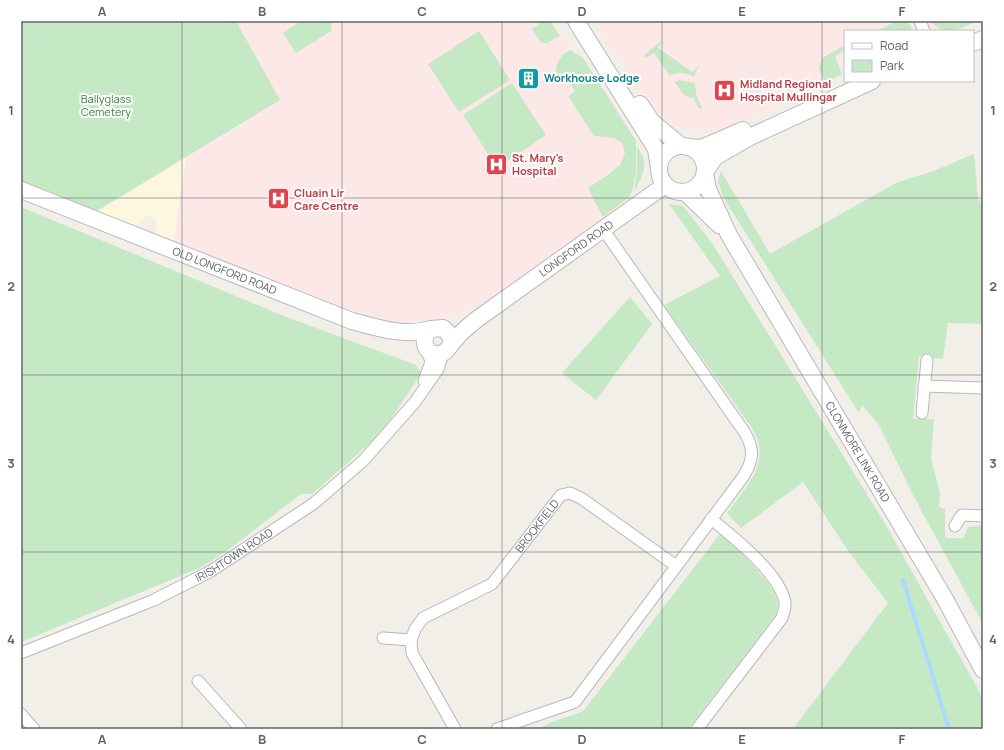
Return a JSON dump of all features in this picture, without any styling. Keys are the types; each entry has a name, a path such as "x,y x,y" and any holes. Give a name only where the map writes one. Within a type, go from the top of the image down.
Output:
{"street":[{"path":"576,21 656,149 661,179 671,190 686,193 698,186 715,157 752,136 870,82"},
{"path":"586,21 652,122 685,146 701,155 706,173"},
{"path":"975,40 983,29"},
{"path":"659,168 666,152 675,147 685,146 701,148 850,82"},
{"name":"CLONMORE LINK ROAD","path":"706,173 708,189 729,235 945,599 983,670"},
{"name":"LONGFORD ROAD","path":"486,312 665,185"},
{"name":"OLD LONGFORD ROAD","path":"21,190 316,308 380,329 410,332 461,324 486,312"},
{"name":"CLONMORE LINK ROAD","path":"686,193 729,235"},
{"path":"497,729 521,726 575,702 743,478 750,465 753,452 745,433 603,229"},
{"path":"380,329 426,348 435,354 447,349 461,332 486,312"},
{"path":"436,328 450,334 447,349 438,369 413,406 429,371 430,362 424,337 436,328"},
{"path":"922,413 927,360"},
{"path":"924,386 983,388"},
{"name":"IRISHTOWN ROAD","path":"21,653 154,600 211,571 313,504 363,461 413,406"},
{"name":"BROOKFIELD","path":"411,640 415,629 423,618 492,584 561,495 570,493 581,498 676,566"},
{"path":"955,526 962,515 983,516"},
{"path":"697,729 782,618 785,603 778,586 759,561 711,519"},
{"path":"383,638 411,640 412,653 456,729"},
{"path":"198,681 241,729"},
{"path":"21,714 34,729"}],"shaded area":[{"name":"St. Mary's Hospital","path":"236,21 553,21 572,52 583,58 636,140 637,173 629,199 528,274 488,300 451,316 426,321 401,322 372,318 345,310 174,240 186,158 279,100"},
{"name":"Midland Regional Hospital Mullingar","path":"595,21 970,21 948,30 844,30 844,75 710,133 698,133 675,125 650,105"},
{"path":"186,158 174,240 156,233 157,219 145,215 136,227 97,212"}],"green space":[{"name":"Ballyglass Cemetery","path":"21,21 236,21 280,100 95,212 21,181"},
{"path":"301,21 332,21 331,31 296,53 283,33"},
{"path":"537,21 550,21 560,36 547,43 541,43 532,29 539,24"},
{"path":"897,21 906,21 911,26 912,30 878,30"},
{"path":"931,21 949,23 950,21 979,21 954,30 947,30 936,26"},
{"path":"479,31 510,80 459,112 428,64"},
{"path":"660,42 662,43 657,47 692,72 699,65 694,77 682,73 676,73 670,76 654,53 646,58 644,55"},
{"path":"844,46 844,52 835,56 842,74 825,82 819,69 822,58"},
{"path":"570,50 583,58 636,141 636,173 632,192 628,198 603,217 588,188 620,165 625,153 622,143 614,138 594,136 568,96 575,91 566,78 559,82 556,73 557,64 562,56"},
{"path":"679,80 695,83 696,94 702,108 699,109 693,97 690,98 683,94 675,82"},
{"path":"512,83 546,135 497,168 463,115"},
{"path":"637,147 643,158 644,169 640,181 634,191 637,173"},
{"path":"974,154 978,199 983,204 983,324 948,323 943,359 919,356 913,419 934,419 931,458 940,493 939,507 945,509 945,538 963,538 968,527 983,525 983,624 913,495 879,425 862,405 859,413 723,197 718,181 721,171 770,254 896,183 936,170"},
{"path":"669,204 683,206 712,243 884,522 983,698 983,729 793,729 888,603 849,552 803,482 741,528 727,513 749,484 754,473 760,451 758,440 752,428 664,305 720,276"},
{"path":"21,207 284,316 416,365 421,373 382,433 312,494 301,494 228,550 202,567 21,642"},
{"path":"630,297 652,324 596,400 562,373"},
{"path":"720,534 755,567 764,578 776,597 778,609 776,615 688,729 539,729 550,723 584,710"}],"waterway":[{"path":"903,580 949,729"}],"place":[{"name":"Workhouse Lodge","path":"528,78"},
{"name":"Midland Regional Hospital Mullingar","path":"725,90"},
{"name":"St. Mary's Hospital","path":"497,164"},
{"name":"Cluain Lir Care Centre","path":"279,199"}]}
